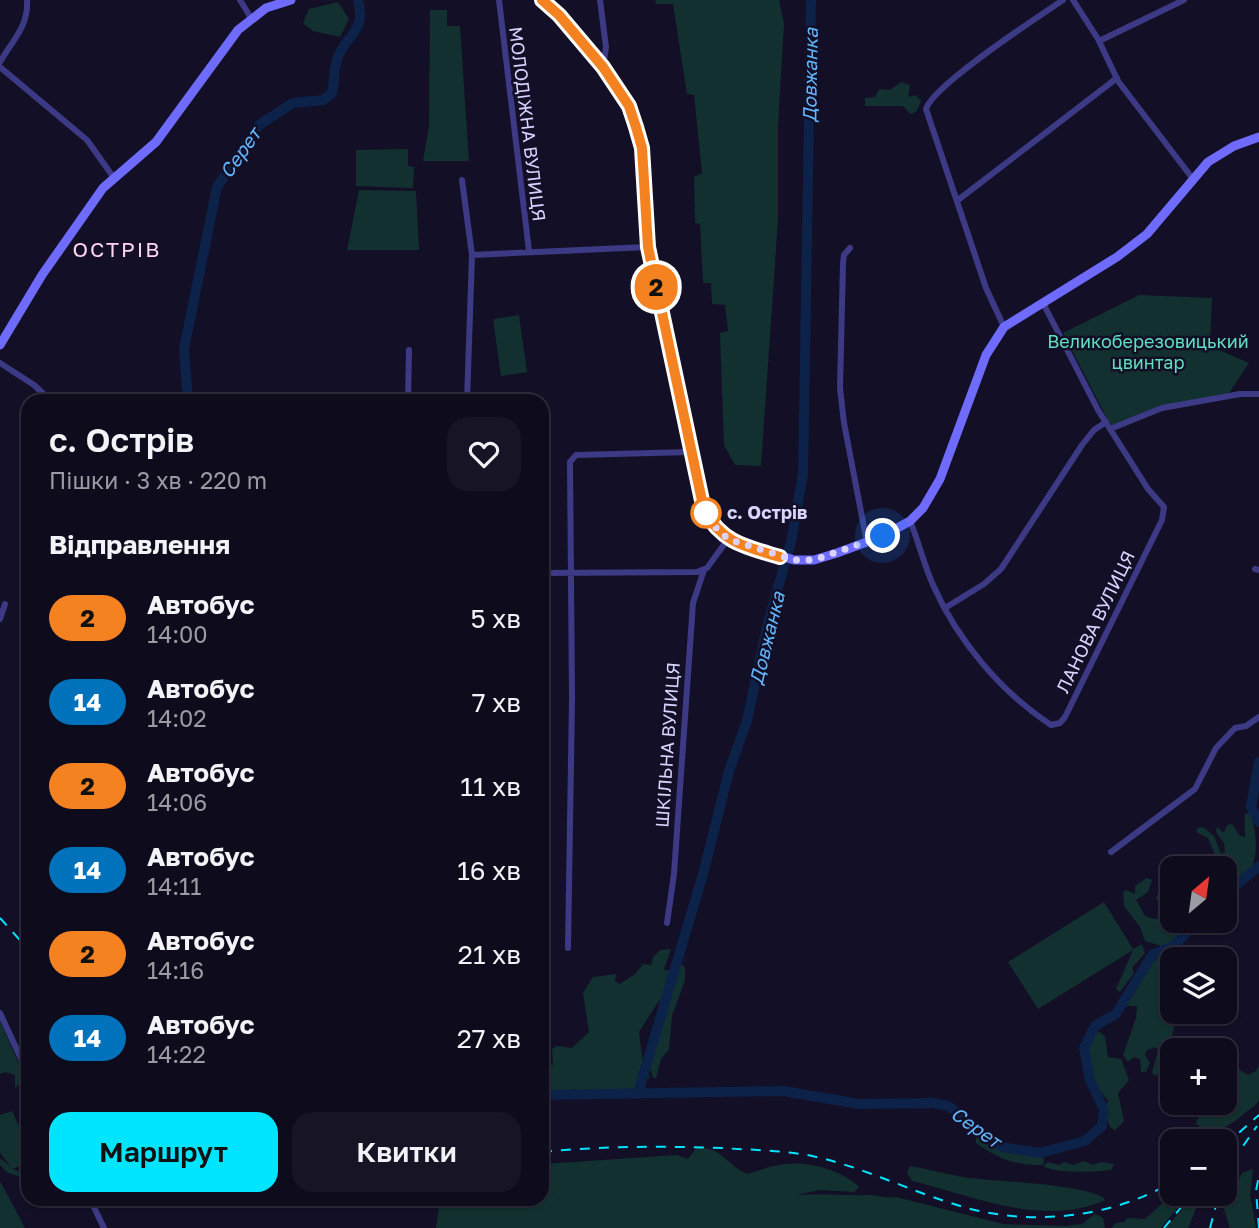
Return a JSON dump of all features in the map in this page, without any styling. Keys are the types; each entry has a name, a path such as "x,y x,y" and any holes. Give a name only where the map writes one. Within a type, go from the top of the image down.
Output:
{"street":[{"path":"0,62 14,45 27,17 27,0"},
{"path":"240,0 251,18"},
{"path":"0,345 42,275 92,203 114,178 156,142 223,48 251,18 266,4 291,0"},
{"name":"МОЛОДІЖНА ВУЛИЦЯ","path":"499,0 529,251"},
{"path":"542,0 559,15 603,67 629,106 636,127 642,148 648,247 704,510 711,523 728,539 794,560 814,560 867,543 910,521 923,508 940,479 986,355 1004,327 1044,305 1139,241 1219,153 1259,136"},
{"path":"600,0 606,47 603,67"},
{"path":"1004,327 986,288 926,109 927,105 994,49 1063,0"},
{"path":"1073,0 1099,41 1117,78 1193,179"},
{"path":"1099,41 1184,0"},
{"path":"0,67 87,140 114,178"},
{"path":"958,200 1117,78"},
{"path":"462,180 472,255 467,394"},
{"path":"472,255 648,247"},
{"path":"850,248 844,255 842,276 840,388 867,543"},
{"name":"ЛАНОВА ВУЛИЦЯ","path":"910,521 933,585 961,638 982,663 1040,717 1051,725 1059,723 1065,717 1162,520 1164,507 1148,489 1108,426 1044,305"},
{"path":"408,394 409,350"},
{"path":"0,363 44,394"},
{"path":"944,608 984,584 1001,569 1082,444 1094,430 1163,408 1240,394 1259,394"},
{"path":"568,948 572,699 569,468 572,458 594,454 691,452"},
{"name":"ШКІЛЬНА ВУЛИЦЯ","path":"667,923 674,874 693,603 704,570 728,539"},
{"path":"549,573 704,570"},
{"path":"0,619 5,604"},
{"path":"1111,852 1195,789 1216,747 1236,728 1246,726 1259,717"},
{"path":"0,1013 21,1059"},
{"path":"93,1206 104,1228"}],"green space":[{"path":"655,0 779,0 784,24 778,125 778,220 761,466 735,465 724,445 720,333 728,331 725,305 712,304 711,283 703,283 700,224 695,223 694,177 702,173 694,95 687,94 673,4 656,4"},
{"path":"338,2 349,19 340,37 313,31 303,23 309,9"},
{"path":"430,10 447,10 447,26 460,26 469,161 423,161 429,126"},
{"path":"901,82 910,85 908,97 916,95 921,101 916,112 910,114 903,106 865,106 865,98 875,97 879,89 890,90"},
{"path":"408,149 408,166 414,167 413,188 356,186 356,150"},
{"path":"359,190 416,191 419,250 347,250"},
{"name":"Великоберезовицький цвинтар","path":"1139,295 1212,298 1210,346 1249,363 1229,393 1165,406 1112,425 1109,422 1063,333"},
{"path":"519,315 527,372 501,376 493,319"},
{"path":"1250,813 1255,829 1255,855 1246,877 1237,881 1237,856 1214,856 1208,838 1196,832 1203,827 1214,836 1221,854 1225,852 1224,843 1216,832 1217,827 1224,833 1227,825 1232,824 1240,836 1245,837 1245,814"},
{"path":"1147,878 1152,880 1148,892 1136,900 1145,916 1160,918 1160,933 1180,933 1168,947 1145,941 1140,927 1124,906 1123,892 1127,890 1135,894 1135,886"},
{"path":"1104,902 1133,949 1142,944 1145,953 1132,968 1134,973 1120,992 1116,989 1133,950 1038,1009 1008,962"},
{"path":"671,949 664,969 667,971 679,963 685,967 685,980 672,1016 669,1049 661,1059 656,1078 653,1078 647,1059 660,999 639,1032 643,1063 650,1077 630,1093 607,1094 594,1098 574,1089 555,1096 549,1093 552,1049 557,1046 572,1048 589,1032 583,993 593,977 616,974 615,981 620,984 635,974 643,964 651,965 653,957 660,950"},
{"path":"1160,956 1160,1024 1175,1024 1172,1038 1160,1038 1160,1073 1155,1076 1152,1072 1158,1050 1155,1047 1147,1050 1145,1055 1150,1063 1146,1072 1141,1072 1140,1059 1134,1057 1128,1062 1123,1055 1136,1018 1137,1006 1127,1006 1127,997 1132,982"},
{"path":"0,1021 21,1069 21,1084 15,1088 15,1075 6,1072 0,1074"},
{"path":"1100,1032 1105,1037 1108,1057 1121,1059 1129,1080 1118,1093 1124,1121 1115,1130 1110,1127 1104,1110 1108,1101 1090,1077 1085,1062 1095,1033"},
{"path":"1259,1065 1259,1100 1255,1105 1235,1121 1219,1129 1206,1129 1196,1124 1201,1115 1237,1115 1237,1068 1248,1075 1256,1071"},
{"path":"12,1111 21,1130 21,1166 12,1169 21,1172 21,1177 8,1173 0,1165 0,1158 11,1167 0,1153 0,1115"},
{"path":"976,1136 1002,1147 1043,1156 1044,1162 1042,1165 1033,1165 1007,1160 976,1143"},
{"path":"697,1147 706,1148 719,1153 747,1174 780,1165 804,1164 834,1171 859,1187 854,1192 820,1190 797,1195 896,1197 1003,1224 1066,1226 1082,1224 1095,1214 1103,1218 1105,1228 436,1228 439,1208 448,1206 549,1206 549,1164 677,1155 688,1159"},
{"path":"1084,1161 1092,1165 1101,1162 1114,1164 1111,1170 1086,1172 1049,1169 1043,1166 1048,1162 1073,1165"},
{"path":"910,1166 963,1177 1081,1190 1106,1200 1082,1208 1057,1211 1008,1207 912,1181 907,1173"},
{"path":"1253,1169 1250,1195 1256,1228 1230,1228 1224,1209 1226,1206 1237,1206 1237,1183 1242,1173"},
{"path":"0,1181 25,1228 0,1228"},
{"path":"1160,1206 1179,1206 1161,1228 1111,1228 1127,1218 1145,1219"},
{"path":"1185,1206 1197,1206 1188,1228 1166,1228"}],"waterway":[{"name":"Серет","path":"187,394 184,349 217,187 259,125 293,103 323,100 332,93 340,52 360,20 358,0"},
{"name":"Довжанка","path":"638,1093 703,874 729,771 747,721 767,626 791,542 803,474 811,0"},
{"name":"Серет","path":"1259,762 1251,807 1259,822"},
{"name":"Серет","path":"1237,885 1259,866"},
{"name":"Серет","path":"549,1095 783,1091 859,1104 932,1103 948,1106 1002,1147 1040,1153 1085,1141 1102,1126 1104,1110 1090,1080 1084,1048 1095,1026 1116,1014 1152,955 1175,945 1186,933"}],"railway":[{"path":"0,918 21,941"},
{"path":"1237,1134 1259,1115"},
{"path":"1237,1156 1257,1126"},
{"path":"549,1152 654,1147 796,1153 845,1165 957,1205 1011,1216 1067,1216 1095,1211 1122,1204 1160,1188"},
{"path":"1259,1175 1256,1191 1259,1228"},
{"path":"1164,1228 1182,1206"},
{"path":"1210,1228 1216,1206"}],"bus line":[{"name":"2","path":"542,0 559,15 603,67 629,106 636,127 642,148 648,247 704,510 719,533 728,539 780,557"}],"place":[{"name":"с. Острів","path":"706,513"}],"district":[{"name":"ОСТРІВ","path":"117,250"}],"route":[{"path":"706,513 704,510 719,533 728,539 752,549 794,560 814,560 883,536"}]}
